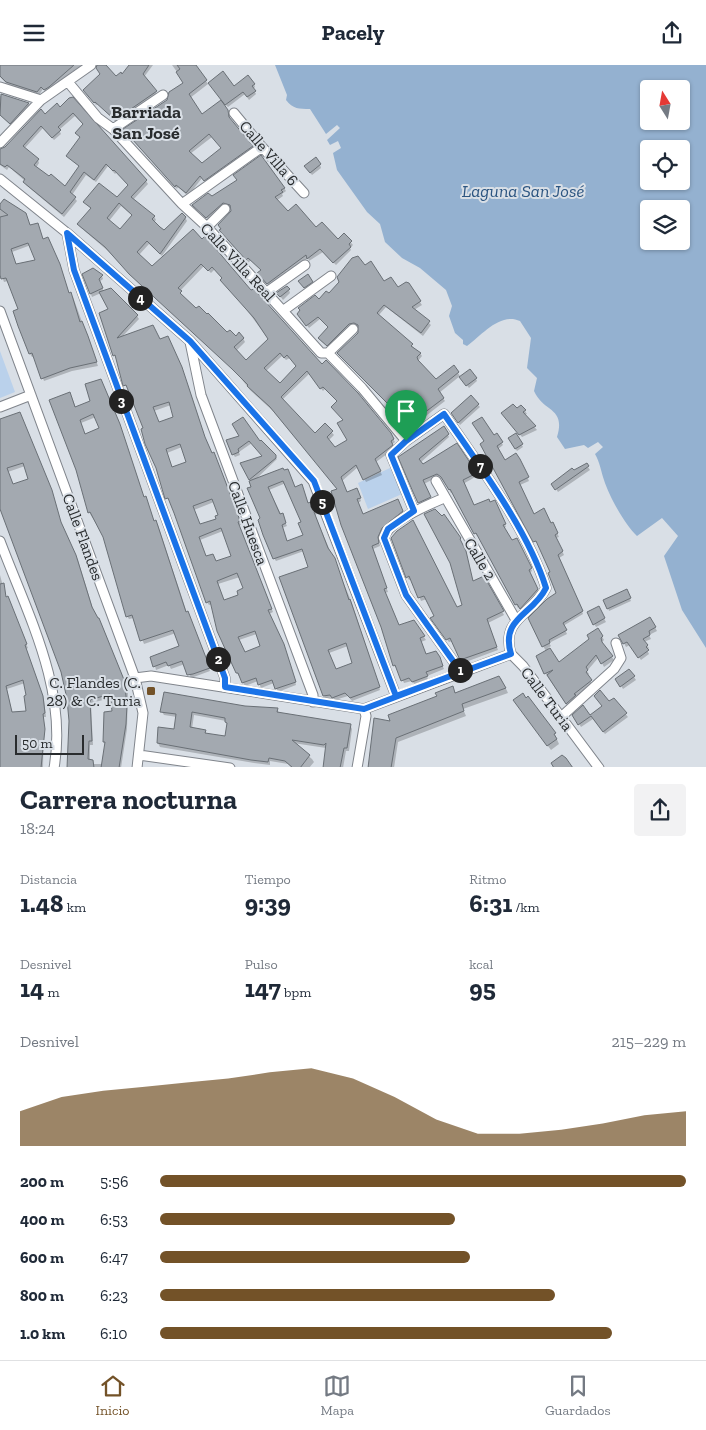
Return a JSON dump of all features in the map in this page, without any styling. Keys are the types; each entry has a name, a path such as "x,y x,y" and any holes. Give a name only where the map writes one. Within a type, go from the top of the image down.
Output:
{"street":[{"path":"0,143 41,100 91,65"},
{"name":"Calle Villa Real","path":"68,82 98,118 113,129 182,204 207,227 321,353 328,353 362,387 406,441"},
{"path":"0,87 41,100"},
{"path":"113,129 163,95"},
{"name":"Calle Villa 6","path":"234,113 304,193"},
{"path":"182,204 262,147"},
{"path":"2,183 67,233 190,341 314,481 396,696"},
{"path":"207,227 225,209"},
{"path":"67,233 74,270 225,678 225,687"},
{"path":"267,292 305,265"},
{"path":"284,311 331,276"},
{"name":"Calle Flandes","path":"0,311 135,678 143,713 137,767"},
{"path":"328,353 354,329"},
{"name":"Calle Huesca","path":"190,341 201,395 313,695 313,702"},
{"path":"0,407 31,395"},
{"path":"414,511 391,455 406,441 444,414 492,484 539,567 546,588 540,600 516,620 507,641 511,654"},
{"name":"Calle 2","path":"436,481 444,498 516,620"},
{"path":"444,498 414,511 388,529 384,538 406,595 461,672"},
{"path":"0,541 49,673 56,709 57,751 54,767"},
{"path":"561,717 614,669 621,658 616,643"},
{"name":"Calle Turia","path":"135,678 151,676 364,709 511,654 599,767"},
{"path":"357,767 366,716 364,709"},
{"path":"139,755 230,767"}],"shaded area":[{"path":"0,351 15,392 0,398"},
{"path":"390,468 402,494 368,509 358,483"}],"water":[{"name":"Laguna San José","path":"275,65 706,65 706,648 682,610 664,556 678,536 662,518 637,536 632,531 613,502 606,487 595,454 603,447 598,442 588,448 584,445 565,449 557,437 559,420 553,411 538,398 534,391 537,378 527,368 531,338 520,321 513,319 498,322 467,346 463,344 463,340 455,333 449,316 452,306 446,290 420,268 402,258 385,242 380,224 367,212 337,170 333,153 341,148 338,141 330,145 327,140 340,128 337,125 326,134 310,109 299,109 286,100 287,95"}],"building":[{"path":"0,65 74,65 49,87 44,90 41,87 37,92 6,82 0,76"},
{"path":"97,65 106,65 116,76 121,72 122,74 129,65 149,65 143,74 157,91 115,120 94,103 83,90 100,74 96,68"},
{"path":"177,65 196,65 207,80 189,94 202,114 221,100 228,110 229,117 253,146 204,181 200,176 186,193 176,185 175,187 123,129 167,100 169,92 183,83 176,72 180,69","holes":["209,134 221,148 202,163 189,151"]},
{"path":"223,71 234,86 248,75 255,84 252,86 256,91 247,97 243,92 225,105 208,83"},
{"path":"1,94 29,103 10,124 0,115"},
{"path":"73,97 147,180 131,197 155,216 152,219 164,230 182,213 186,217 160,254 147,241 137,252 152,266 193,229 202,239 205,236 251,290 254,289 322,364 326,360 358,393 391,433 394,439 391,441 393,445 375,459 381,471 363,480 356,465 341,477 347,492 357,488 361,498 357,499 363,514 398,499 403,511 382,528 378,537 379,543 372,546 387,588 384,589 399,625 414,620 425,636 420,638 426,654 436,651 440,657 443,666 426,672 428,676 412,682 409,678 401,681 395,665 393,666 381,627 341,525 331,491 337,489 270,407 232,369 129,274 105,247 77,224 91,208 83,202 99,183 117,197 128,185 106,164 94,180 84,172 70,192 76,197 62,214 23,182 25,179 7,165 5,167 0,164 0,149 5,147 41,109 45,114 57,103 60,107 69,98","holes":["73,113 83,124 75,133 80,137 66,156 79,166 65,186 51,174 49,176 34,165 39,159 23,146 41,126 52,138 61,130 58,127","119,203 132,215 120,229 107,218","201,264 208,271 212,267 222,278 220,280 254,318 268,339 246,360 234,347 244,338 239,332 236,336 230,330 227,332 199,306 196,308 180,293 182,291 178,288","280,353 284,358 287,355 296,366 280,383 264,368","307,371 320,389 323,387 337,401 331,407 343,420 337,423 347,440 335,447 327,437 333,431 325,423 315,433 281,397"]},
{"path":"261,155 285,188 281,190 283,192 275,197 288,211 296,204 316,227 322,222 338,239 344,233 352,241 349,244 351,247 333,263 320,249 307,259 306,255 267,284 257,273 261,270 248,258 246,260 219,230 221,229 218,225 231,211 230,205 223,203 206,218 192,205 208,193 212,196 237,180 233,175"},
{"path":"316,157 321,164 310,173 304,166"},
{"path":"4,199 26,213 30,225 38,223 43,239 48,237 97,362 70,368 41,379 32,353 29,354 18,326 13,311 18,309 6,278 1,279 0,275 0,217 8,215 0,209 0,204","holes":["28,243 35,260 16,264 11,249"]},
{"path":"358,256 365,265 371,261 384,281 391,277 398,287 406,282 409,283 421,301 412,307 430,321 421,333 384,305 377,313 413,344 411,346 421,353 417,357 418,360 436,379 454,365 459,372 438,389 444,398 412,422 414,424 406,430 393,414 396,412 337,353 358,333 358,325 354,323 349,324 327,346 318,338 328,327 318,317 306,326 297,314 300,310 298,308 315,295 319,299 326,291 329,293 339,282 337,277 352,258"},
{"path":"93,268 103,275 99,279 103,288 90,294 82,274"},
{"path":"308,274 313,282 304,288 298,281"},
{"path":"287,286 290,289 280,297 276,293"},
{"path":"111,288 138,315 117,338 153,325 160,339 168,336 182,367 205,437 212,453 214,452 236,509 240,521 238,522 272,609 268,610 284,644 296,682 275,689 272,680 258,685 256,678 242,683 238,673 236,673 217,631 210,601 206,603 168,498 165,499 156,468 145,444 141,429 143,428 126,385 123,386 115,355 113,356 99,313 108,309 99,292","holes":["169,402 173,417 159,422 153,407","180,444 186,462 172,467 166,449","212,499 218,515 215,516 216,519 200,524 193,506","221,528 231,556 216,561 213,554 206,556 199,537","237,573 243,588 237,591 238,595 224,600 217,581","255,631 260,646 245,652 238,637"]},
{"path":"470,369 477,378 466,386 459,377"},
{"path":"101,379 120,424 144,497 146,496 154,521 156,520 186,612 188,611 210,668 187,675 182,661 168,666 166,662 153,667 150,657 179,646 173,630 140,641 132,615 126,617 103,537 90,512 88,513 76,470 49,400 70,392 75,407 90,401 85,384","holes":["93,414 99,428 85,434 80,420"]},
{"path":"471,395 479,404 458,423 451,413"},
{"path":"513,404 517,408 521,405 526,410 523,412 536,426 519,435 501,413"},
{"path":"20,412 52,490 61,522 76,555 92,607 99,618 127,687 125,687 127,705 126,724 119,767 101,767 105,742 103,742 104,712 112,711 110,694 90,700 92,741 89,741 88,759 93,760 94,767 67,767 69,721 67,699 61,672 0,509 0,419","holes":["23,463 28,479 13,484 7,468"]},
{"path":"243,417 260,441 276,455 276,458 249,480 240,463 262,456 249,441 238,449 239,452 232,455 226,440 239,436 232,424"},
{"path":"482,417 494,435 497,433 503,442 497,446 505,460 516,453 520,459 529,477 519,482 534,514 544,508 551,523 553,522 558,533 555,535 563,551 558,555 583,611 563,623 567,630 549,640 550,643 542,647 528,618 547,599 556,593 548,573 550,572 536,541 533,542 480,444 484,441 472,423"},
{"path":"444,426 449,434 419,459 423,464 457,443 477,473 463,480 474,505 489,499 490,502 495,500 506,524 503,525 512,540 517,538 532,568 529,570 538,589 520,609 517,604 515,605 476,533 474,534 450,489 441,477 437,474 423,480 431,497 418,503 398,457"},
{"path":"516,433 523,444 515,449 508,438"},
{"path":"587,463 589,466 555,490 551,484 572,468 574,470"},
{"path":"283,468 284,470 288,469 295,487 302,484 308,503 313,501 316,510 314,512 328,548 335,558 380,687 350,698 345,693 332,698 330,695 323,696 279,577 308,567 302,549 273,559 258,520 260,518 247,488 251,487 249,481","holes":["283,481 301,522 298,523 303,535 287,541 282,525 286,523 283,513 280,514 268,487","346,643 352,663 336,669 328,650"]},
{"path":"435,509 442,516 444,514 461,538 473,581 484,576 504,611 487,619 497,647 460,660 450,638 446,640 430,618 434,616 424,596 418,598 409,576 406,578 391,538 397,531 413,520 457,607 462,605 450,563 424,514"},
{"path":"4,583 6,597 8,596 27,644 25,645 43,696 45,729 41,767 0,767 0,584","holes":["23,680 26,695 24,696 26,711 12,712 6,686"]},
{"path":"627,589 631,598 607,609 603,600"},
{"path":"599,606 605,618 593,625 587,612"},
{"path":"650,617 656,627 649,631 650,635 643,639 648,645 646,647 649,650 638,658 627,642 623,644 618,635"},
{"path":"598,628 603,636 601,638 602,642 613,656 601,664 596,655 586,667 588,670 586,672 592,680 574,694 576,695 566,704 547,675 553,670 544,674 536,656 550,648 559,662 589,639 587,635"},
{"path":"629,669 635,676 620,687 615,679"},
{"path":"499,676 506,688 462,704 464,711 396,738 391,767 368,767 374,718 390,721 388,715 437,696 435,693 453,686 455,693"},
{"path":"600,690 609,701 614,698 627,713 603,732 591,716 578,725 572,715 583,705 590,715 602,706 594,696"},
{"path":"164,692 245,706 278,708 277,712 351,724 347,748 344,748 340,767 323,767 326,743 324,745 292,740 310,755 301,767 292,767 285,761 269,758 268,762 251,760 157,743 158,727 174,729 176,714 160,712","holes":["192,712 225,718 227,723 225,736 205,733 206,730 190,727"]},
{"path":"523,693 526,698 528,696 556,733 554,734 557,739 547,746 513,700"},
{"path":"562,755 572,767 553,767 551,763"}],"place":[{"name":"C. Flandes (C. 28) & C. Turia","path":"151,691"}],"district":[{"name":"Barriada San José","path":"146,122"}],"route":[{"path":"406,441 391,455 414,511 388,529 384,538 406,595 461,672 396,696 364,709 225,687 225,678 109,369 74,270 67,233 190,341 314,481 396,696 511,654 507,641 509,633 516,620 540,600 546,588 539,567 492,484 444,414 406,441"}]}
